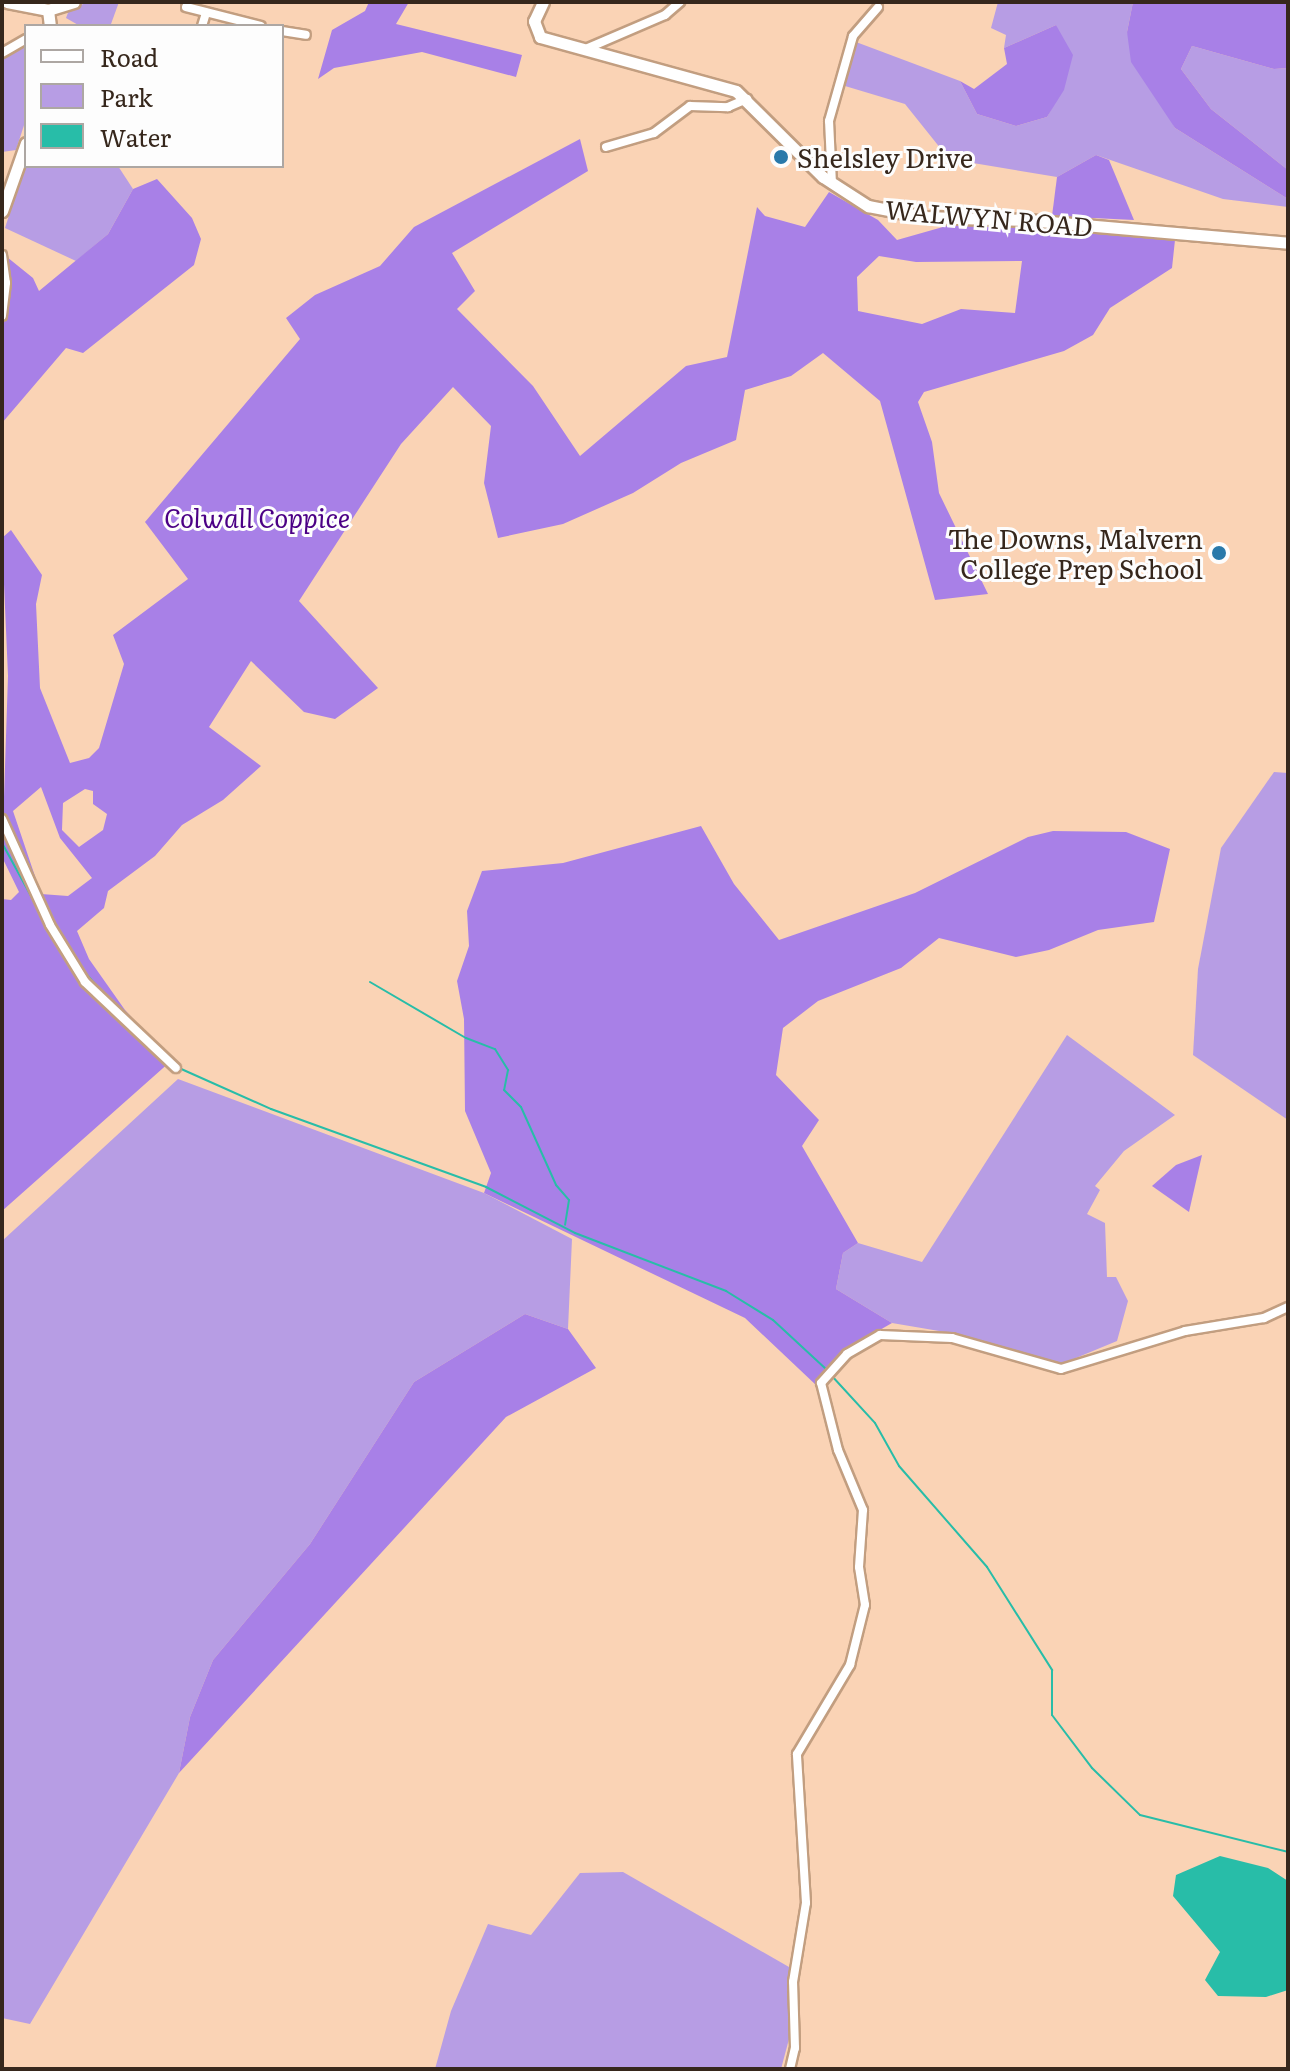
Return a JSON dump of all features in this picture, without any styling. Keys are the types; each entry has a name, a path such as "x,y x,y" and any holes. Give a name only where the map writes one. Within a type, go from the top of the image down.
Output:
{"main road":[{"path":"7,2 48,10 74,2"},
{"name":"WALWYN ROAD","path":"543,2 534,21 540,37 721,86 747,99 832,184 868,206 924,217 1027,220 1288,243"},
{"path":"48,10 50,24"},
{"path":"2,211 24,149"}],"street":[{"path":"588,48 665,15 680,2"},
{"path":"192,6 206,13 253,24"},
{"path":"832,184 829,121 853,36 878,7"},
{"path":"203,24 206,13"},
{"path":"284,31 306,35"},
{"path":"2,53 24,40"},
{"path":"606,147 654,133 690,106 728,107 747,99"},
{"path":"2,255 6,283 2,316"},
{"path":"2,819 50,925 85,982 176,1068"},
{"path":"790,2069 795,2040 793,1982 806,1903 797,1754 850,1665 865,1623 859,1546 863,1510 835,1438 821,1383 847,1354 880,1335 952,1338 1061,1369 1185,1331 1264,1318 1288,1307"}],"green space":[{"path":"88,2 119,2 111,24 76,24 66,18 69,10"},
{"path":"369,2 409,2 396,24 522,55 516,77 422,52 334,68 318,79 332,30 365,11"},
{"path":"998,2 1133,2 1127,32 1175,128 1288,199 1288,207 1223,199 1096,155 1057,177 949,159 905,104 845,86 856,42 960,81 977,114 1016,126 1047,117 1065,85 1056,25 1004,48 1006,35 991,28"},
{"path":"1133,2 1288,2 1288,68 1274,69 1192,46 1181,69 1211,109 1288,170 1288,199 1175,128 1131,62 1127,32"},
{"path":"1056,25 1073,55 1064,90 1047,117 1016,126 977,114 960,81 974,89 1007,64 1004,48"},
{"path":"24,46 24,125 16,150 2,152 2,60"},
{"path":"1192,46 1274,69 1288,68 1288,170 1211,109 1181,69"},
{"name":"Colwall Coppice","path":"580,139 588,171 452,253 475,291 457,309 533,386 580,456 686,366 727,357 757,207 765,216 805,227 829,192 878,220 897,240 957,223 1175,240 1172,268 1110,308 1093,335 1064,351 924,392 918,402 932,442 939,493 988,594 935,600 880,401 823,353 791,376 745,390 736,440 681,463 633,493 563,524 498,538 484,483 491,426 453,387 401,444 299,601 378,688 335,719 304,712 251,661 209,727 261,766 223,800 182,825 155,856 108,891 104,908 77,931 89,959 125,1010 171,1061 2,1211 2,899 11,900 19,892 2,857 8,676 2,538 11,530 42,575 36,604 40,688 70,763 89,758 99,748 124,664 113,635 188,579 145,522 300,339 286,318 315,295 380,266 414,227","holes":["879,256 916,262 1022,261 1015,313 961,309 922,324 858,311 857,277","41,787 60,838 92,878 68,896 41,894 13,811","85,789 93,791 93,804 107,814 103,830 79,847 62,830 63,803"]},
{"path":"1096,155 1109,160 1134,220 1052,216 1057,177"},
{"path":"24,168 119,168 133,189 108,234 76,261 5,228"},
{"path":"157,179 192,218 201,239 194,265 83,353 66,348 2,423 2,253 33,278 39,291 108,234 133,189"},
{"path":"1274,772 1288,773 1288,1120 1193,1055 1198,969 1221,848"},
{"path":"701,826 734,884 779,940 915,893 1028,837 1053,831 1126,832 1170,849 1154,922 1098,930 1049,950 1016,957 939,938 901,968 818,1001 783,1028 776,1075 819,1120 802,1146 858,1243 843,1253 836,1289 892,1323 843,1351 817,1386 745,1318 484,1193 491,1173 465,1111 464,1019 457,981 469,946 467,911 482,871 563,863"},
{"path":"1067,1035 1175,1115 1124,1151 1095,1186 1100,1190 1087,1214 1105,1223 1107,1277 1116,1277 1128,1301 1117,1341 1059,1365 945,1332 892,1323 836,1289 843,1253 858,1243 922,1262"},
{"path":"178,1079 484,1193 572,1239 568,1329 525,1314 414,1382 310,1544 213,1660 190,1717 179,1773 30,2024 2,2018 2,1241"},
{"path":"1202,1155 1189,1212 1152,1186 1176,1165"},
{"path":"525,1314 568,1329 596,1368 506,1417 179,1773 190,1717 213,1660 310,1544 414,1382"},
{"path":"623,1872 789,1967 789,2039 781,2069 435,2069 451,2011 488,1924 531,1935 580,1873"}],"water":[{"path":"1220,1856 1268,1868 1288,1881 1288,1990 1266,1997 1218,1996 1205,1980 1220,1952 1173,1896 1176,1875"}],"waterway":[{"path":"2,843 53,936"},
{"path":"81,968 108,999"},
{"path":"370,982 466,1038 495,1049 508,1070 504,1090 521,1107 556,1185 569,1200 565,1225"},
{"path":"179,1068 271,1109 486,1187 575,1233 726,1291 773,1320 827,1370"},
{"path":"831,1375 875,1423 899,1466 987,1567 1052,1670 1052,1715 1092,1768 1140,1815 1288,1852"}],"place":[{"name":"Shelsley Drive","path":"781,157"},
{"name":"The Downs, Malvern College Prep School","path":"1219,553"}]}
